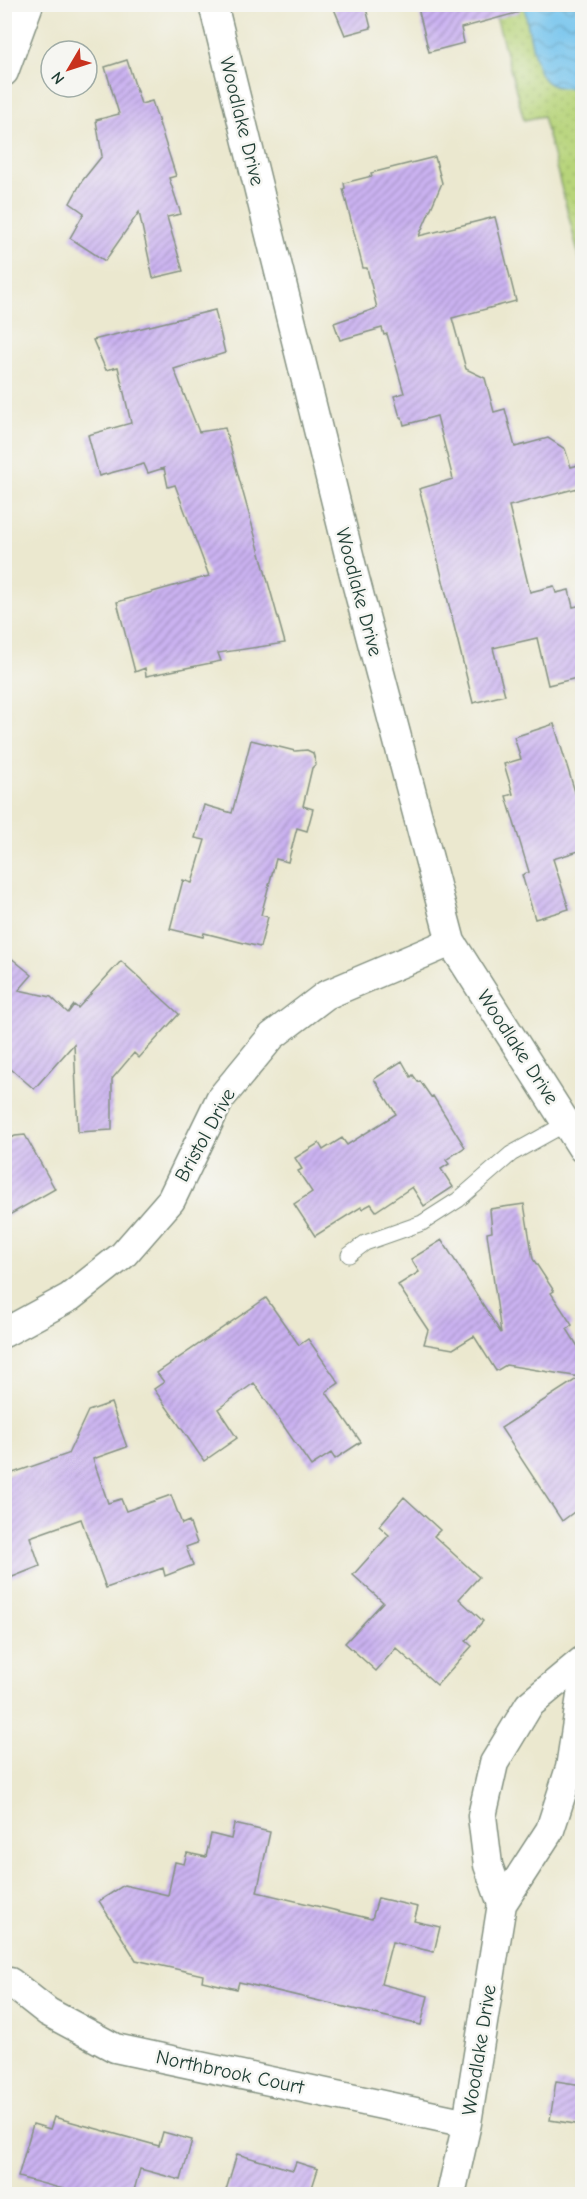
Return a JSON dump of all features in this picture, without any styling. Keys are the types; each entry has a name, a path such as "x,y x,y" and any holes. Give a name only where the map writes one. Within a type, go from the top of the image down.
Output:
{"street":[{"path":"4,72 29,4"},
{"name":"Woodlake Drive","path":"213,4 352,567 451,942 582,1148"},
{"name":"Bristol Drive","path":"4,1333 70,1297 123,1255 171,1200 220,1099 272,1036 326,995 451,942"},
{"name":"Woodlake Drive","path":"502,1904 488,1865 482,1816 494,1763 528,1705 582,1661"},
{"name":"Woodlake Drive","path":"450,2194 467,2122 502,1904 550,1830 570,1768 582,1689"},
{"name":"Northbrook Court","path":"10,1982 48,2012 115,2048 467,2122"}],"lane":[{"path":"349,1256 365,1243 422,1223 458,1200 511,1154 567,1123"}],"green space":[{"path":"493,5 582,5 582,268 543,116 524,120"}],"water":[{"path":"524,5 582,5 582,85 561,88 543,78 534,54"}],"building":[{"path":"332,4 365,4 371,28 345,35"},
{"path":"417,4 519,4 520,12 461,28 464,43 429,52"},
{"path":"127,60 141,104 152,101 176,176 169,178 181,214 167,217 183,271 153,278 139,212 105,261 70,238 84,213 70,203 82,181 102,156 96,120 119,114 105,67"},
{"path":"435,157 442,183 419,236 495,217 516,301 452,318 466,369 485,378 494,412 505,409 515,447 548,438 565,449 571,467 582,464 582,487 509,506 530,592 554,586 556,593 569,590 573,607 582,605 582,665 578,666 581,677 548,685 537,638 493,648 505,695 473,703 419,489 453,479 437,416 404,425 394,396 404,393 387,334 384,335 382,328 340,340 334,323 377,308 367,268 363,268 343,189 345,188 344,183 372,176 371,173"},
{"path":"215,310 225,353 174,369 199,432 225,428 285,643 218,653 221,661 146,676 145,668 135,672 117,602 209,576 175,485 168,487 164,468 148,473 144,464 99,476 88,435 131,423 118,367 106,370 93,340"},
{"path":"554,724 576,795 582,793 582,850 553,859 569,909 535,919 522,875 529,872 506,796 513,794 504,764 521,759 514,737"},
{"path":"251,740 295,751 307,750 313,753 316,764 312,768 303,806 313,809 307,831 297,828 288,862 276,859 261,915 268,917 260,947 204,933 203,937 170,929 183,880 192,883 205,840 195,838 204,805 232,813"},
{"path":"4,952 32,975 19,990 51,997 68,1013 74,1005 78,1008 121,961 179,1014 139,1058 134,1053 112,1079 112,1130 78,1132 74,1044 34,1089 4,1063"},
{"path":"402,1061 411,1077 413,1075 418,1082 420,1081 431,1097 433,1096 465,1147 446,1160 449,1164 441,1169 453,1187 424,1206 412,1187 376,1211 371,1204 362,1209 361,1207 315,1236 294,1204 312,1192 298,1171 302,1169 295,1158 319,1143 323,1150 342,1138 347,1145 396,1114 374,1079"},
{"path":"25,1135 55,1189 4,1218 4,1142 15,1136"},
{"path":"524,1204 533,1259 554,1291 551,1293 572,1325 567,1329 582,1353 582,1506 562,1521 501,1428 580,1377 506,1365 496,1371 474,1336 453,1349 424,1344 428,1330 398,1285 419,1272 411,1259 442,1240 501,1333 487,1233 492,1232 490,1209"},
{"path":"266,1298 299,1345 308,1339 339,1383 326,1392 361,1442 335,1459 331,1453 311,1466 254,1383 218,1409 237,1438 204,1461 154,1389 164,1382 157,1373"},
{"path":"111,1403 127,1447 93,1459 108,1503 121,1499 126,1511 171,1495 182,1524 189,1521 197,1543 186,1547 193,1565 165,1576 163,1568 106,1588 81,1519 30,1537 40,1566 10,1578 4,1564 4,1476 68,1454 88,1411"},
{"path":"404,1497 440,1530 434,1536 479,1577 459,1599 483,1621 466,1641 472,1646 437,1685 396,1648 376,1671 345,1643 383,1602 353,1575 389,1535 379,1526"},
{"path":"234,1824 270,1832 257,1892 372,1919 378,1898 418,1907 414,1921 440,1927 434,1952 392,1942 381,1984 428,1996 421,2025 239,1982 237,1989 202,1981 203,1975 136,1960 99,1901 124,1885 168,1895 175,1862 184,1864 187,1853 206,1857 211,1834 231,1839"},
{"path":"556,2081 582,2085 582,2125 550,2120"},
{"path":"54,2117 159,2146 163,2132 192,2140 181,2180 140,2169 133,2194 82,2194 18,2177 33,2124 50,2129"},
{"path":"237,2154 293,2170 296,2162 318,2169 310,2194 240,2194 226,2190"}]}
